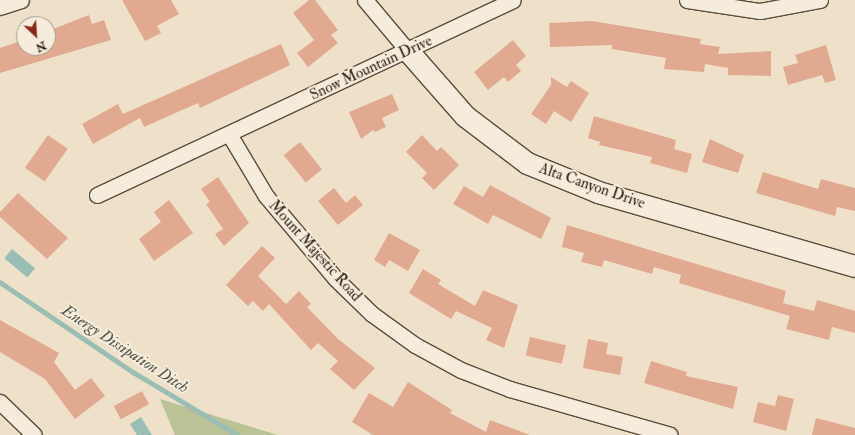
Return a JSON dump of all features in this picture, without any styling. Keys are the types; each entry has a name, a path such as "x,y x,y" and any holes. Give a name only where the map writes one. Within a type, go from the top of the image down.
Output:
{"street":[{"path":"0,7 21,0"},
{"name":"Alta Canyon Drive","path":"366,0 465,116 527,163 598,192 855,266"},
{"name":"Snow Mountain Drive","path":"97,195 408,51 513,0"},
{"path":"687,0 760,11 820,0"},
{"name":"Mount Majestic Road","path":"229,134 266,196 335,278 372,314 415,345 461,370 510,389 670,435"},
{"path":"0,402 34,435"}],"green space":[{"path":"160,399 278,435 175,435"}],"water":[{"path":"12,249 35,268 27,277 4,258"},
{"path":"141,417 152,435 137,435 130,424"}],"building":[{"path":"122,0 171,0 179,14 157,26 161,33 145,41"},
{"path":"309,0 315,0 338,30 331,35 338,43 308,67 297,53 314,40 293,13"},
{"path":"89,15 92,24 104,20 111,40 0,73 0,48 16,43 16,56 56,56 56,28"},
{"path":"592,21 701,39 700,44 720,47 718,54 771,51 771,76 728,75 728,68 705,64 704,72 664,69 666,58 612,49 612,45 550,47 549,23"},
{"path":"513,40 526,56 516,65 521,71 508,82 504,77 488,90 474,72"},
{"path":"281,44 290,65 200,108 198,103 144,127 140,118 93,144 82,124 118,104 123,114"},
{"path":"826,45 836,80 825,83 822,75 788,85 783,67 798,63 795,55"},
{"path":"551,77 567,87 571,81 589,93 571,122 554,111 546,124 531,114 551,85"},
{"path":"392,94 399,110 382,118 386,127 375,132 373,130 361,139 349,112"},
{"path":"594,116 676,140 674,149 692,154 687,173 650,163 652,157 599,145 600,142 588,138"},
{"path":"48,135 68,149 45,182 25,168"},
{"path":"422,135 437,151 441,147 459,165 434,190 422,178 427,173 406,152"},
{"path":"710,139 744,155 738,173 702,162"},
{"path":"300,142 322,169 306,182 284,155"},
{"path":"763,172 818,189 821,179 855,188 855,211 837,207 835,216 756,193"},
{"path":"218,177 249,223 224,246 215,234 223,229 206,204 210,202 201,189"},
{"path":"490,185 551,218 541,239 493,215 488,224 453,204 464,186 483,197"},
{"path":"334,188 346,203 355,195 363,205 338,225 318,201"},
{"path":"18,193 68,238 47,259 0,217 0,212"},
{"path":"169,200 193,233 154,261 139,239 161,222 154,212"},
{"path":"567,225 786,291 783,303 814,311 817,300 855,311 855,333 832,327 829,340 786,329 790,316 679,283 681,275 654,267 652,274 604,260 602,267 581,262 584,253 562,247"},
{"path":"389,233 420,250 408,271 389,260 385,267 374,260"},
{"path":"262,246 275,258 258,276 286,304 299,291 311,304 307,307 338,339 375,368 354,390 330,369 338,361 318,343 311,350 269,304 263,311 253,301 248,306 226,285"},
{"path":"423,269 441,280 438,284 475,306 483,290 518,305 504,348 486,340 492,328 456,311 451,319 409,293"},
{"path":"0,320 59,353 54,362 75,390 91,378 105,396 75,419 45,379 0,352"},
{"path":"530,337 566,345 562,364 526,356"},
{"path":"588,339 608,343 606,354 623,357 620,375 583,368"},
{"path":"651,361 687,372 686,376 738,387 733,409 644,383"},
{"path":"408,382 452,410 450,413 486,432 490,420 530,435 373,435 352,422 369,393 393,407"},
{"path":"142,391 149,404 121,419 114,406"},
{"path":"778,395 794,399 786,431 753,422 758,402 775,406"},
{"path":"816,418 855,428 855,435 812,435"}],"waterway":[{"name":"Energy Dissipation Ditch","path":"0,282 133,372 238,435"}]}
